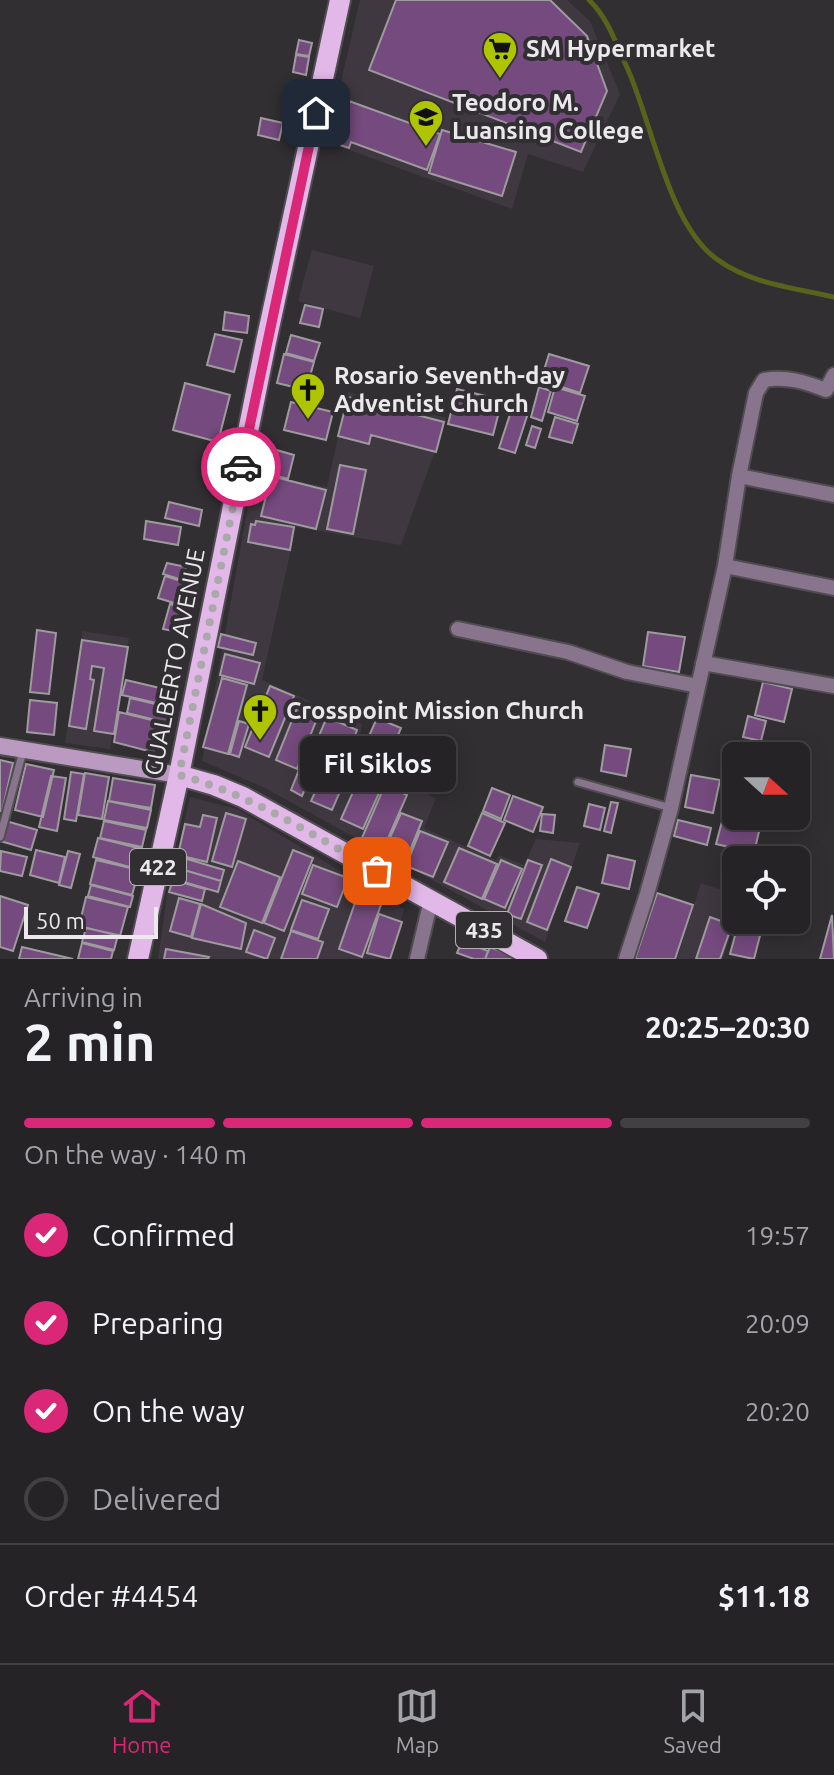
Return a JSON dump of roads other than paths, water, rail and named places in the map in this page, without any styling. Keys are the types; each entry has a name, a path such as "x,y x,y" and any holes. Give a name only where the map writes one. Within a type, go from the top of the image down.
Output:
{"main road":[{"name":"GUALBERTO AVENUE","path":"138,959 340,0"},
{"path":"0,746 179,775"},
{"name":"435","path":"179,775 243,797 537,959"}],"street":[{"path":"626,959 671,808 725,566 756,393 764,380 777,378 797,380 830,391 834,375"},
{"path":"739,476 834,495"},
{"path":"725,566 834,588"},
{"path":"458,629 568,652 627,672 698,686"},
{"path":"703,663 834,686"},
{"path":"417,959 431,900"}],"lane":[{"path":"0,837 23,751"},
{"path":"578,782 671,808"}],"waterway":[{"path":"589,0 614,38 635,86 673,197 700,244 718,260 745,275 834,297"}],"place":[{"name":"SM Hypermarket","path":"500,80"},
{"name":"Teodoro M. Luansing College","path":"426,148"},
{"name":"Rosario Seventh-day Adventist Church","path":"308,421"},
{"name":"Crosspoint Mission Church","path":"260,742"},
{"name":"Fil Siklos","path":"377,871"}]}
